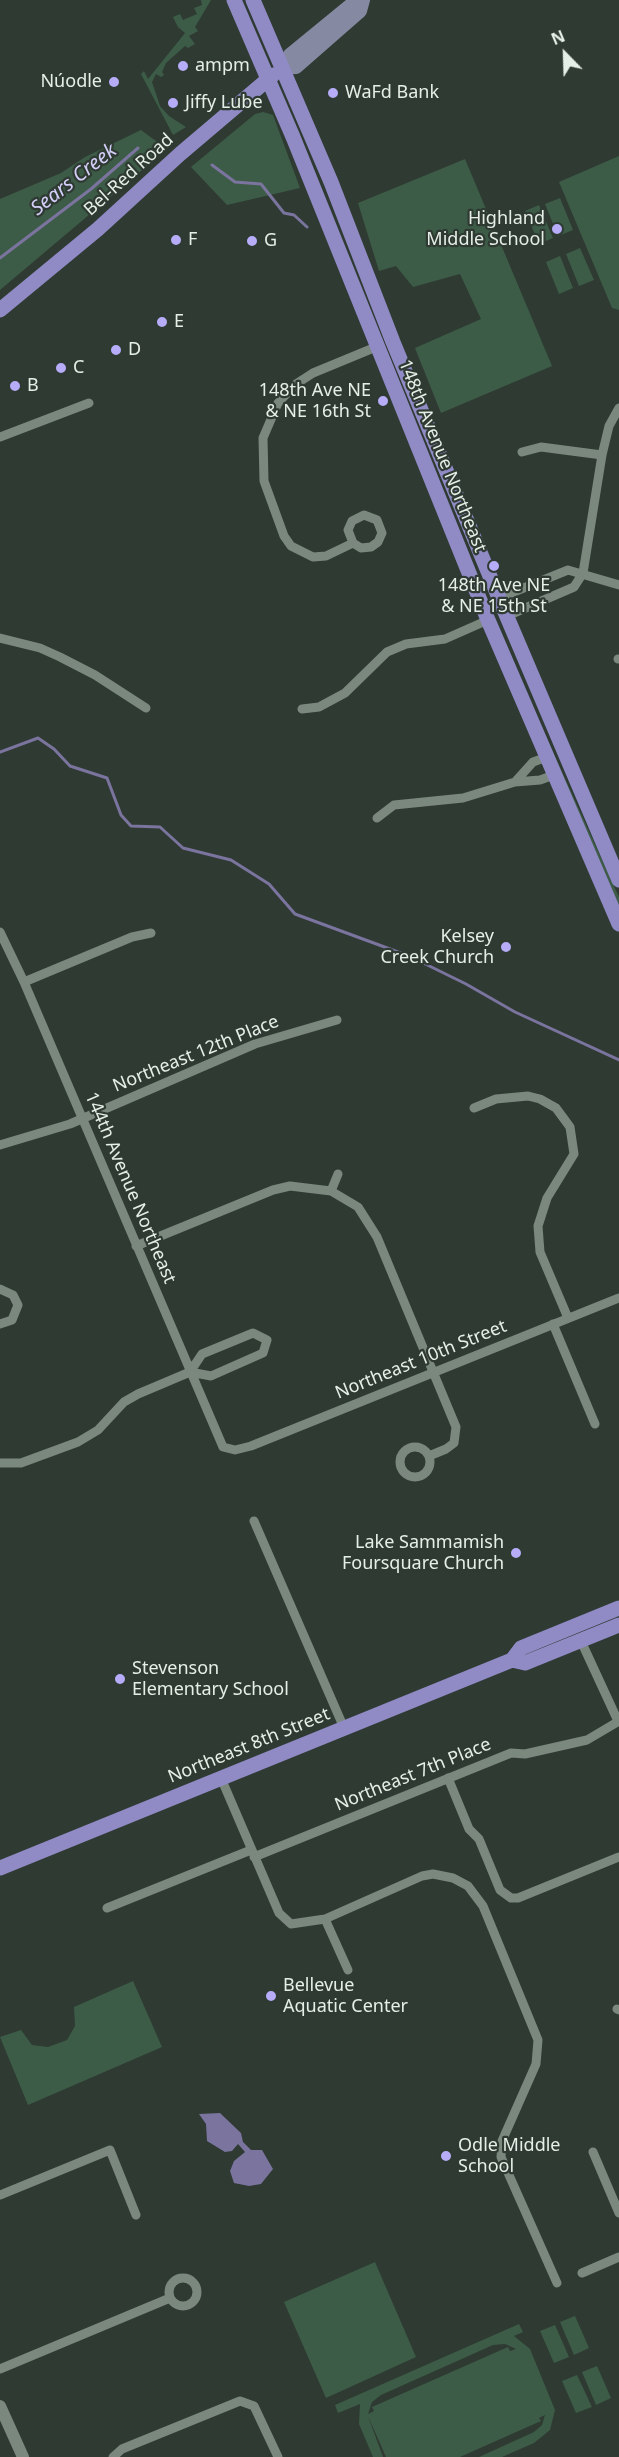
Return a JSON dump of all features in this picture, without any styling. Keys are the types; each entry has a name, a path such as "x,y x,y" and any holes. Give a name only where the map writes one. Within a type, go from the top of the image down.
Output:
{"main road":[{"name":"148th Avenue Northeast","path":"234,0 293,137 488,620 618,921"},
{"name":"148th Avenue Northeast","path":"253,0 331,182 399,357 499,598 619,880"},
{"name":"Bel-Red Road","path":"0,310 98,229 180,154 282,68 290,55 357,0"},
{"name":"Bel-Red Road","path":"282,68 296,67 360,11 363,0"},
{"path":"369,329 382,328 399,357"},
{"path":"530,717 534,710 541,714 564,752"},
{"name":"Northeast 8th Street","path":"0,1868 512,1660 521,1648 619,1608"},
{"name":"Northeast 8th Street","path":"512,1660 525,1663 619,1625"}],"street":[{"path":"353,543 320,557 308,556 291,546 284,536 264,481 263,438 278,403 296,384 313,373 376,347"},
{"path":"0,437 89,403"},
{"path":"507,616 574,587 583,573 602,455 609,426 619,408"},
{"path":"522,452 541,447 602,455"},
{"path":"499,598 568,570 619,585"},
{"path":"302,709 319,707 345,693 387,652 406,644 445,639 488,620"},
{"path":"0,638 40,648 60,657 95,675 147,708"},
{"path":"515,782 533,762 546,757"},
{"path":"377,818 394,805 463,798 515,782 540,780 554,775"},
{"name":"144th Avenue Northeast","path":"0,932 24,982 219,1441 224,1447 235,1450"},
{"path":"24,982 132,937 151,933"},
{"name":"Northeast 12th Place","path":"0,1145 82,1119 255,1044 337,1020"},
{"path":"474,1108 496,1099 528,1096 540,1099 556,1108 570,1127 574,1154 547,1198 538,1226 540,1252 568,1318"},
{"path":"331,1191 338,1174"},
{"path":"136,1246 273,1190 290,1186 331,1191 358,1208 369,1221 456,1427 457,1434 454,1443 429,1456"},
{"path":"0,1289 14,1295 18,1305 12,1320 0,1324"},
{"name":"Northeast 10th Street","path":"235,1450 262,1442 433,1371 619,1298"},
{"path":"553,1324 595,1424"},
{"path":"0,1462 21,1463 78,1442 98,1430 124,1402 190,1372 202,1354 253,1333 267,1340 263,1353 211,1376 190,1372"},
{"path":"254,1521 344,1728"},
{"path":"581,1641 618,1721"},
{"name":"Northeast 7th Place","path":"107,1908 511,1753 525,1754 587,1740 618,1721"},
{"path":"221,1778 282,1918 291,1924 325,1919 422,1876 433,1874 453,1878 468,1886 483,1906 538,2040 536,2064 502,2141 501,2157 557,2283"},
{"path":"448,1779 469,1829 479,1839 505,1895 518,1898 619,1857"},
{"path":"325,1919 348,1970"},
{"path":"0,2195 110,2150 136,2215"},
{"path":"593,2152 619,2213"},
{"path":"582,2273 619,2257"},
{"path":"0,2369 170,2298"},
{"path":"115,2455 240,2401 254,2406 278,2457"},
{"path":"0,2406 23,2457"}],"green space":[{"path":"201,0 211,0 195,27 198,31 189,36 195,44 188,48 185,46 166,63 162,72 164,75 161,77 156,74 152,82 160,106 169,116 186,127 173,135 141,74 144,71 148,79 185,33 178,27 173,17 180,14 183,20 197,14 194,8 202,5"},
{"path":"263,112 273,115 300,188 227,205 191,167 255,114"},
{"path":"141,130 167,149 0,290 0,199 61,173 85,157"},
{"path":"619,156 619,310 612,308 559,182"},
{"path":"465,159 552,366 441,413 415,348 481,319 460,274 413,287 396,266 379,271 358,203"},
{"path":"560,198 573,230 558,236 545,204"},
{"path":"539,205 553,238 539,244 525,211"},
{"path":"580,248 594,280 579,286 566,254"},
{"path":"560,256 573,288 559,294 546,262"},
{"path":"537,717 619,897 619,906"},
{"path":"133,1981 162,2047 28,2105 0,2037 21,2030 32,2045 48,2047 67,2040 75,2026 74,2007"},
{"path":"375,2262 416,2357 326,2398 284,2302"},
{"path":"575,2316 589,2348 574,2355 560,2322"},
{"path":"519,2324 523,2332 514,2336 530,2349 555,2410 550,2430 534,2443 502,2457 479,2457 534,2432 542,2425 545,2415 539,2418 541,2421 460,2457 386,2457 368,2416 383,2457 373,2457 359,2424 360,2404 338,2413 335,2405","holes":["505,2344 516,2349 510,2351 508,2347 372,2407 374,2411 368,2414 372,2402 381,2395 493,2345"]},
{"path":"555,2325 569,2357 554,2363 540,2331"},
{"path":"597,2366 611,2398 596,2405 582,2372"},
{"path":"577,2375 592,2407 576,2413 562,2381"}],"shaded area":[{"path":"220,2113 241,2133 243,2142 251,2150 262,2150 273,2169 261,2184 249,2186 234,2183 230,2171 234,2161 245,2152 238,2144 232,2151 225,2152 207,2141 206,2124 199,2114"}],"waterway":[{"name":"Sears Creek","path":"0,258 91,189 138,148"},
{"path":"212,165 235,182 261,184 284,213 294,215 307,227"},
{"path":"0,752 38,738 54,749 70,766 107,778 121,815 131,826 160,827 183,848 231,860 269,884 295,914 409,956 466,984 515,1012 619,1060"}],"place":[{"name":"ampm","path":"183,66"},
{"name":"Núodle","path":"114,82"},
{"name":"WaFd Bank","path":"333,93"},
{"name":"Jiffy Lube","path":"173,103"},
{"name":"Highland Middle School","path":"557,229"},
{"name":"F","path":"176,240"},
{"name":"G","path":"252,241"},
{"name":"E","path":"162,322"},
{"name":"D","path":"116,350"},
{"name":"C","path":"61,368"},
{"name":"B","path":"15,386"},
{"name":"148th Ave NE & NE 16th St","path":"383,401"},
{"name":"148th Ave NE & NE 15th St","path":"494,566"},
{"name":"Kelsey Creek Church","path":"506,947"},
{"name":"Lake Sammamish Foursquare Church","path":"516,1553"},
{"name":"Stevenson Elementary School","path":"120,1679"},
{"name":"Bellevue Aquatic Center","path":"271,1996"},
{"name":"Odle Middle School","path":"446,2156"}]}
